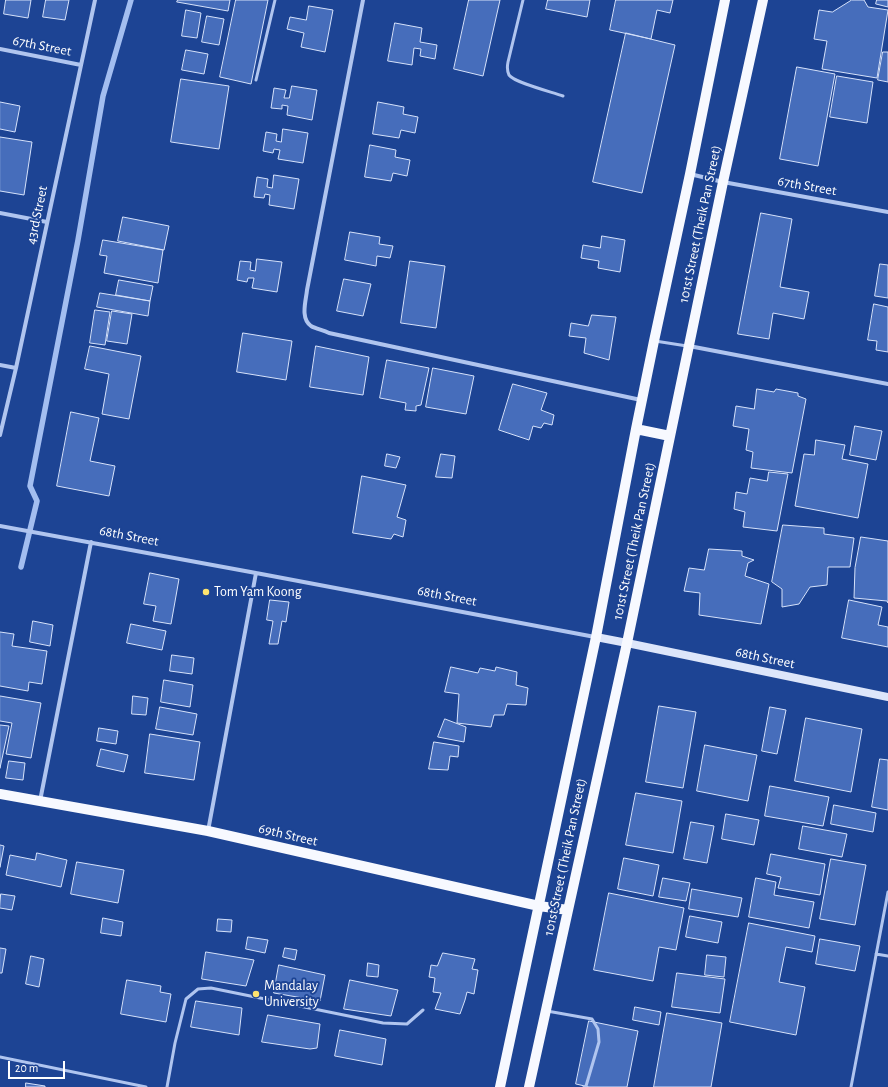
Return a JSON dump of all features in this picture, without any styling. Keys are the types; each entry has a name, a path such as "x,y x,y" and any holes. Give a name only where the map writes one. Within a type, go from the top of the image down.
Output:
{"main road":[{"name":"101st Street (Theik Pan Street)","path":"500,1087 596,637 654,340 690,174 725,0"},
{"name":"101st Street (Theik Pan Street)","path":"529,1087 627,643 723,182 763,0"},
{"path":"636,429 670,436"},
{"name":"68th Street","path":"596,637 888,697"},
{"name":"69th Street","path":"0,794 208,831 539,906 568,910"}],"street":[{"name":"43rd Street","path":"0,434 16,368 95,0"},
{"path":"363,0 356,29 307,290 304,313 306,321 311,326 329,332 642,400"},
{"name":"67th Street","path":"0,49 81,65"},
{"name":"67th Street","path":"690,174 723,182 888,212"},
{"path":"0,213 47,222"},
{"path":"689,346 888,384"},
{"path":"0,365 16,368"},
{"name":"68th Street","path":"0,526 596,637"},
{"path":"40,801 91,542"},
{"path":"208,831 256,573"}],"lane":[{"path":"256,80 275,0"},
{"path":"523,0 508,62 508,74 528,85 563,96"},
{"path":"654,340 689,346"},
{"path":"851,1087 888,892"},
{"path":"876,954 888,956"},
{"path":"167,1087 175,1043 186,999 198,989 211,988 383,1023 407,1024 423,1010"},
{"path":"546,1010 592,1019 598,1029 599,1042 586,1086 584,1087"},
{"path":"0,1057 146,1087"}],"building":[{"path":"6,0 31,0 28,18 4,14"},
{"path":"46,0 69,0 65,20 43,17"},
{"path":"178,0 230,0 228,11 177,2"},
{"path":"236,0 268,0 251,84 220,77"},
{"path":"469,0 500,0 483,76 454,69"},
{"path":"548,0 590,0 587,17 546,9"},
{"path":"616,0 673,0 670,13 657,10 651,39 610,30"},
{"path":"852,0 864,0 868,7 888,10 877,78 822,69 827,41 814,39 819,10 832,12"},
{"path":"877,0 888,0 888,7 876,4"},
{"path":"309,6 333,10 325,52 301,47 304,33 287,29 290,17 306,20"},
{"path":"186,10 201,13 197,38 182,36"},
{"path":"207,16 224,19 219,45 202,42"},
{"path":"395,23 422,28 420,42 437,45 435,59 420,56 421,49 414,48 412,65 388,61"},
{"path":"626,33 675,45 642,193 593,182"},
{"path":"186,50 208,54 204,74 182,70"},
{"path":"883,52 888,52 888,82 878,80"},
{"path":"797,67 835,74 818,166 780,159"},
{"path":"837,76 873,82 867,123 830,117"},
{"path":"181,79 229,86 219,149 171,142"},
{"path":"292,86 317,90 312,120 287,115 288,106 282,105 282,109 271,108 274,88 286,90 284,98 289,98"},
{"path":"0,102 20,106 15,132 0,129"},
{"path":"378,102 404,107 403,114 418,117 415,133 401,130 399,138 373,134"},
{"path":"283,129 308,133 303,163 278,159 280,150 274,149 273,153 263,151 266,132 277,134 276,141 281,142"},
{"path":"0,137 32,142 24,195 0,191"},
{"path":"370,145 396,150 395,157 410,160 407,176 393,173 391,181 365,177"},
{"path":"274,175 299,179 294,209 269,205 270,195 265,194 264,198 254,197 257,177 268,179 267,187 272,188"},
{"path":"761,213 792,219 780,287 809,292 804,319 773,313 769,339 738,334"},
{"path":"123,217 169,226 164,250 118,241"},
{"path":"350,232 380,237 379,244 393,246 390,258 377,256 376,266 345,260"},
{"path":"602,236 625,240 620,272 598,268 599,261 581,258 583,245 600,248"},
{"path":"103,240 163,250 158,283 104,273 107,256 100,255"},
{"path":"257,259 282,262 277,292 252,288 254,278 248,278 247,282 237,280 240,261 251,262 250,270 255,271"},
{"path":"410,261 445,266 436,328 401,323"},
{"path":"880,264 888,265 888,298 875,296"},
{"path":"344,279 371,284 363,316 337,311"},
{"path":"119,280 153,286 150,301 116,295"},
{"path":"100,293 150,301 148,316 97,307"},
{"path":"874,304 888,307 888,352 876,350 877,341 868,340"},
{"path":"95,310 110,312 105,345 90,343"},
{"path":"112,311 132,314 127,344 107,341"},
{"path":"592,315 616,317 609,360 584,353 586,338 569,336 571,323 588,326"},
{"path":"243,333 292,341 286,380 237,372"},
{"path":"90,346 141,356 129,419 102,414 109,374 85,369"},
{"path":"316,346 369,357 363,395 310,387"},
{"path":"387,360 429,368 421,405 416,406 416,411 405,410 406,403 380,398"},
{"path":"433,368 474,376 466,414 426,407"},
{"path":"513,384 547,393 541,410 554,415 552,425 544,423 541,428 533,426 529,440 499,430"},
{"path":"757,389 774,392 776,389 798,393 798,396 806,399 792,473 751,468 753,452 746,450 749,429 733,426 736,406 754,409"},
{"path":"71,412 99,418 90,461 115,466 109,496 57,486"},
{"path":"855,426 882,431 876,460 850,455"},
{"path":"816,440 845,445 842,459 868,464 858,518 795,506 804,454 814,455"},
{"path":"387,454 400,457 396,468 385,466"},
{"path":"441,454 455,456 452,478 436,477"},
{"path":"769,472 788,474 777,531 743,527 745,512 734,509 736,492 747,494 750,478 767,481"},
{"path":"362,476 406,485 397,517 406,520 403,537 394,534 391,539 353,533"},
{"path":"783,525 824,528 824,534 854,538 850,567 828,567 827,585 810,587 799,604 782,607 782,589 772,582"},
{"path":"861,537 888,541 888,603 887,601 854,598 855,568"},
{"path":"709,549 742,551 742,556 754,560 748,563 745,576 769,584 761,624 699,615 700,593 684,591 689,568 704,570"},
{"path":"150,573 179,579 171,624 153,621 156,606 144,604"},
{"path":"270,600 289,602 286,622 282,621 278,644 269,644 273,621 267,620"},
{"path":"849,600 882,607 878,625 888,627 888,647 842,638"},
{"path":"33,621 53,625 50,646 30,642"},
{"path":"131,624 166,631 162,650 127,643"},
{"path":"0,632 14,634 12,646 47,651 42,684 29,682 28,691 0,686"},
{"path":"172,655 194,658 192,674 170,671"},
{"path":"451,667 478,673 480,668 495,671 496,667 517,672 516,685 528,688 526,705 507,704 504,715 494,715 491,727 457,723 459,694 445,692"},
{"path":"164,680 193,685 190,707 161,702"},
{"path":"0,696 41,703 31,758 6,754 12,723 0,721"},
{"path":"133,696 148,698 146,715 132,714"},
{"path":"659,706 696,712 683,788 646,782"},
{"path":"160,707 197,714 193,735 156,729"},
{"path":"770,707 786,710 777,754 762,751"},
{"path":"806,718 862,729 851,792 795,781"},
{"path":"445,719 466,727 464,742 438,737"},
{"path":"0,725 9,726 0,768"},
{"path":"99,728 118,731 116,744 97,741"},
{"path":"150,734 200,742 194,780 145,773"},
{"path":"434,742 459,746 458,757 450,756 448,770 429,769"},
{"path":"705,745 757,755 748,801 697,791"},
{"path":"101,749 128,755 124,772 97,766"},
{"path":"880,759 888,760 888,810 872,807"},
{"path":"9,761 25,763 23,780 6,778"},
{"path":"770,786 829,797 823,826 765,816"},
{"path":"636,793 682,801 673,853 626,845"},
{"path":"834,805 876,813 873,832 831,824"},
{"path":"726,814 759,820 754,845 722,839"},
{"path":"691,822 714,826 707,863 684,859"},
{"path":"803,826 847,834 842,857 799,849"},
{"path":"0,845 4,846 0,867"},
{"path":"37,853 67,860 61,887 6,875 10,855 35,860"},
{"path":"771,854 825,864 820,895 778,888 781,877 767,874"},
{"path":"624,858 659,865 653,896 618,889"},
{"path":"831,859 866,865 855,925 820,919"},
{"path":"77,862 124,870 118,903 71,894"},
{"path":"663,878 690,883 686,901 659,897"},
{"path":"756,878 776,882 774,895 814,902 809,928 749,917"},
{"path":"692,889 742,898 738,917 689,909"},
{"path":"609,893 684,908 676,950 659,947 653,981 594,970"},
{"path":"1,894 15,896 12,910 0,908"},
{"path":"690,916 722,922 718,943 686,937"},
{"path":"103,918 123,922 121,936 101,933"},
{"path":"218,919 232,920 231,932 217,931"},
{"path":"749,923 815,936 812,952 786,947 779,982 805,987 796,1035 730,1022"},
{"path":"248,937 268,940 265,953 246,949"},
{"path":"820,939 860,946 855,971 816,964"},
{"path":"0,948 6,949 2,973 0,973"},
{"path":"285,948 297,950 295,960 283,957"},
{"path":"206,952 254,960 246,986 202,979"},
{"path":"443,953 475,959 472,969 478,970 474,994 467,992 460,1014 435,1009 441,993 433,992 435,978 429,977 431,965 437,966"},
{"path":"707,955 726,957 724,977 705,975"},
{"path":"31,956 44,959 39,987 26,984"},
{"path":"368,963 379,965 378,977 367,976"},
{"path":"279,965 325,975 320,1001 274,993"},
{"path":"677,973 725,979 720,1013 672,1007"},
{"path":"127,980 161,986 160,992 171,994 166,1022 121,1014"},
{"path":"350,980 398,990 391,1016 344,1009"},
{"path":"196,1001 242,1008 239,1035 191,1027"},
{"path":"635,1007 661,1012 659,1025 633,1020"},
{"path":"667,1013 722,1023 711,1087 654,1087"},
{"path":"268,1015 320,1024 317,1048 310,1049 262,1042"},
{"path":"589,1021 638,1031 627,1087 589,1087 576,1084"},
{"path":"340,1030 386,1039 382,1065 335,1056"},
{"path":"26,1083 45,1086 45,1087 26,1087"}],"waterway":[{"path":"21,567 37,501 30,486 78,240 103,96 131,0"}],"place":[{"name":"Tom Yam Koong","path":"206,592"},
{"name":"Mandalay University","path":"256,994"}]}
